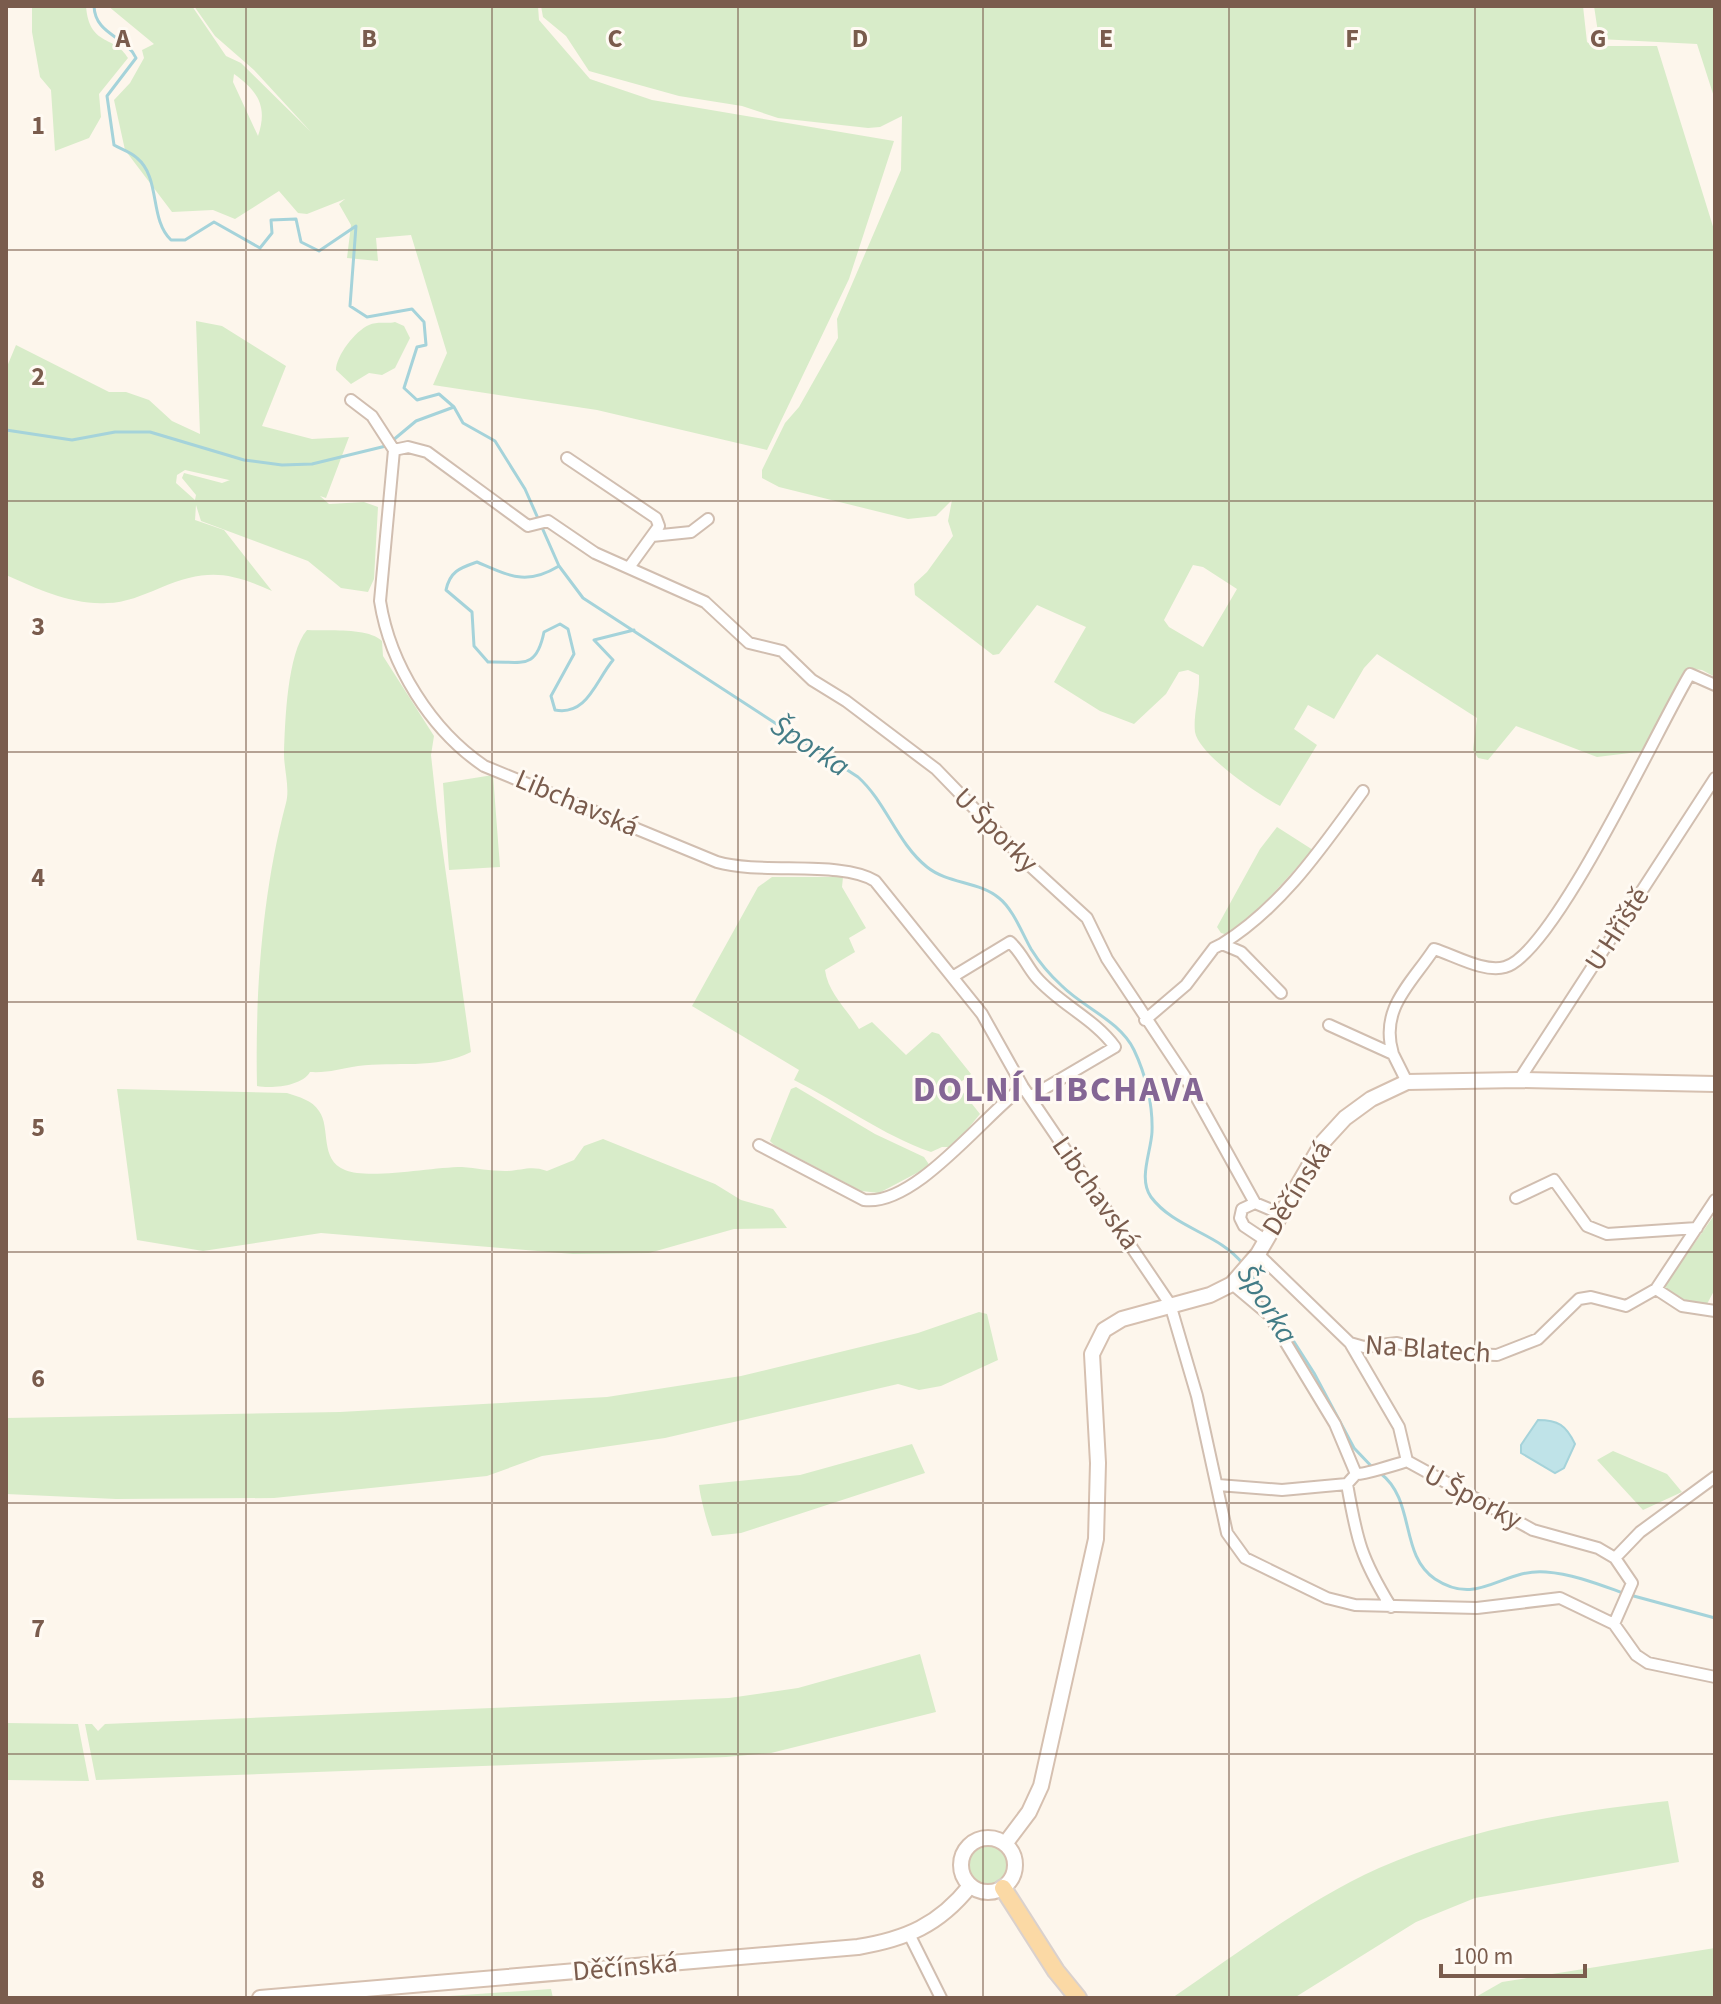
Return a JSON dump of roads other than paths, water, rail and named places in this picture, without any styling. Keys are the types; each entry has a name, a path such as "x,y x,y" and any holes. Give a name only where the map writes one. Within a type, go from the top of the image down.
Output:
{"main road":[{"name":"Děčínská","path":"1005,1844 1029,1812 1041,1786 1096,1539 1098,1463 1094,1348 1101,1333 1116,1321 1210,1295 1236,1280 1259,1251 1323,1142 1345,1118 1371,1099 1407,1082 1519,1080 1715,1084"},
{"path":"986,1838 1005,1844 1012,1853 1015,1869 1003,1888 986,1893 970,1886 960,1866 968,1846 986,1838"},
{"name":"Děčínská","path":"260,1998 858,1947 910,1936 941,1918 970,1886"},
{"path":"1003,1888 1056,1971 1078,1998"}],"street":[{"path":"351,400 372,416 391,445"},
{"name":"U Šporky","path":"391,445 427,452 533,528 548,521 595,553 705,602 749,643 782,651 812,680 846,701 936,769 1028,864 1087,918 1107,959 1184,1075 1255,1203 1247,1204 1240,1218 1244,1226 1259,1251 1350,1343 1399,1427 1407,1461 1533,1530 1598,1548 1615,1558"},
{"name":"Libchavská","path":"391,445 380,601 384,626 432,718 463,751 484,766 717,862 756,870 856,872 865,875 887,895 982,1014 1023,1087 1170,1304 1197,1396 1227,1533 1245,1558 1327,1598 1355,1605 1477,1608 1560,1598 1614,1624 1636,1655 1648,1663 1715,1677"},
{"path":"567,458 656,518 659,526 630,566"},
{"path":"652,536 691,532 708,519"},
{"path":"1407,1082 1387,1036 1394,1003 1434,949 1486,967 1505,967 1531,950 1624,802 1690,674 1715,685"},
{"name":"U Hřiště","path":"1519,1080 1715,778"},
{"path":"1145,1020 1186,985 1214,948 1250,924 1304,871 1363,791"},
{"path":"954,976 1010,942 1022,952 1036,977 1105,1033 1115,1047 1030,1097"},
{"path":"1222,944 1241,952 1281,993"},
{"path":"1329,1025 1393,1054"},
{"path":"759,1145 864,1200 873,1201 903,1188 947,1160 973,1137 986,1117 1023,1087"},
{"path":"1516,1198 1554,1180 1587,1226 1607,1234 1697,1228"},
{"path":"1715,1200 1659,1292 1682,1306 1715,1311"},
{"path":"1255,1203 1279,1213"},
{"path":"1236,1280 1269,1315 1335,1424 1356,1474"},
{"name":"Na Blatech","path":"1350,1343 1364,1347 1397,1343 1437,1353 1497,1355 1538,1339 1579,1299 1591,1297 1626,1306 1659,1292"},
{"path":"1218,1485 1282,1490 1347,1484 1356,1474 1371,1473 1382,1465 1407,1461"},
{"path":"1614,1624 1631,1588 1627,1571 1615,1558 1640,1532 1715,1477"},
{"path":"1347,1484 1364,1561 1391,1607"},
{"path":"910,1936 941,1998"}],"water":[{"path":"1538,1420 1561,1425 1575,1444 1564,1468 1555,1473 1521,1453 1521,1445"}],"waterway":[{"name":"Šporka","path":"94,6 100,23 136,58 107,96 114,145 135,156 144,166 153,187 160,221 171,240 185,240 214,222 260,248 272,233 271,220 296,219 301,242 319,251 356,226 350,306 367,317 412,309 424,322 426,345 417,347 404,388 417,400 439,394 454,407 463,423 495,441 525,489 559,566 583,598 858,777 927,867 944,877 991,892 1004,903 1049,973 1120,1031 1134,1050 1150,1101 1152,1132 1145,1174 1151,1197 1172,1217 1222,1245 1243,1264"},
{"path":"392,441 416,421 454,407"},
{"path":"6,430 72,440 115,432 150,432 244,460 282,465 312,464 386,446"},
{"path":"559,566 537,576 518,577 477,562 453,574 446,590 472,612 474,646 488,662 519,662 532,658 537,653 544,632 560,624 568,629 574,654 551,696 555,710 566,710 583,703 613,660 594,640 634,630"},
{"name":"Šporka","path":"1250,1273 1314,1373 1354,1448 1374,1469"},
{"name":"Šporka","path":"1380,1473 1399,1498 1411,1542 1424,1569 1451,1587 1465,1590 1478,1588 1516,1575 1546,1572 1576,1577 1623,1593"},
{"name":"Šporka","path":"1630,1595 1715,1618"}],"district":[{"name":"DOLNÍ LIBCHAVA","path":"1059,1089"}]}
